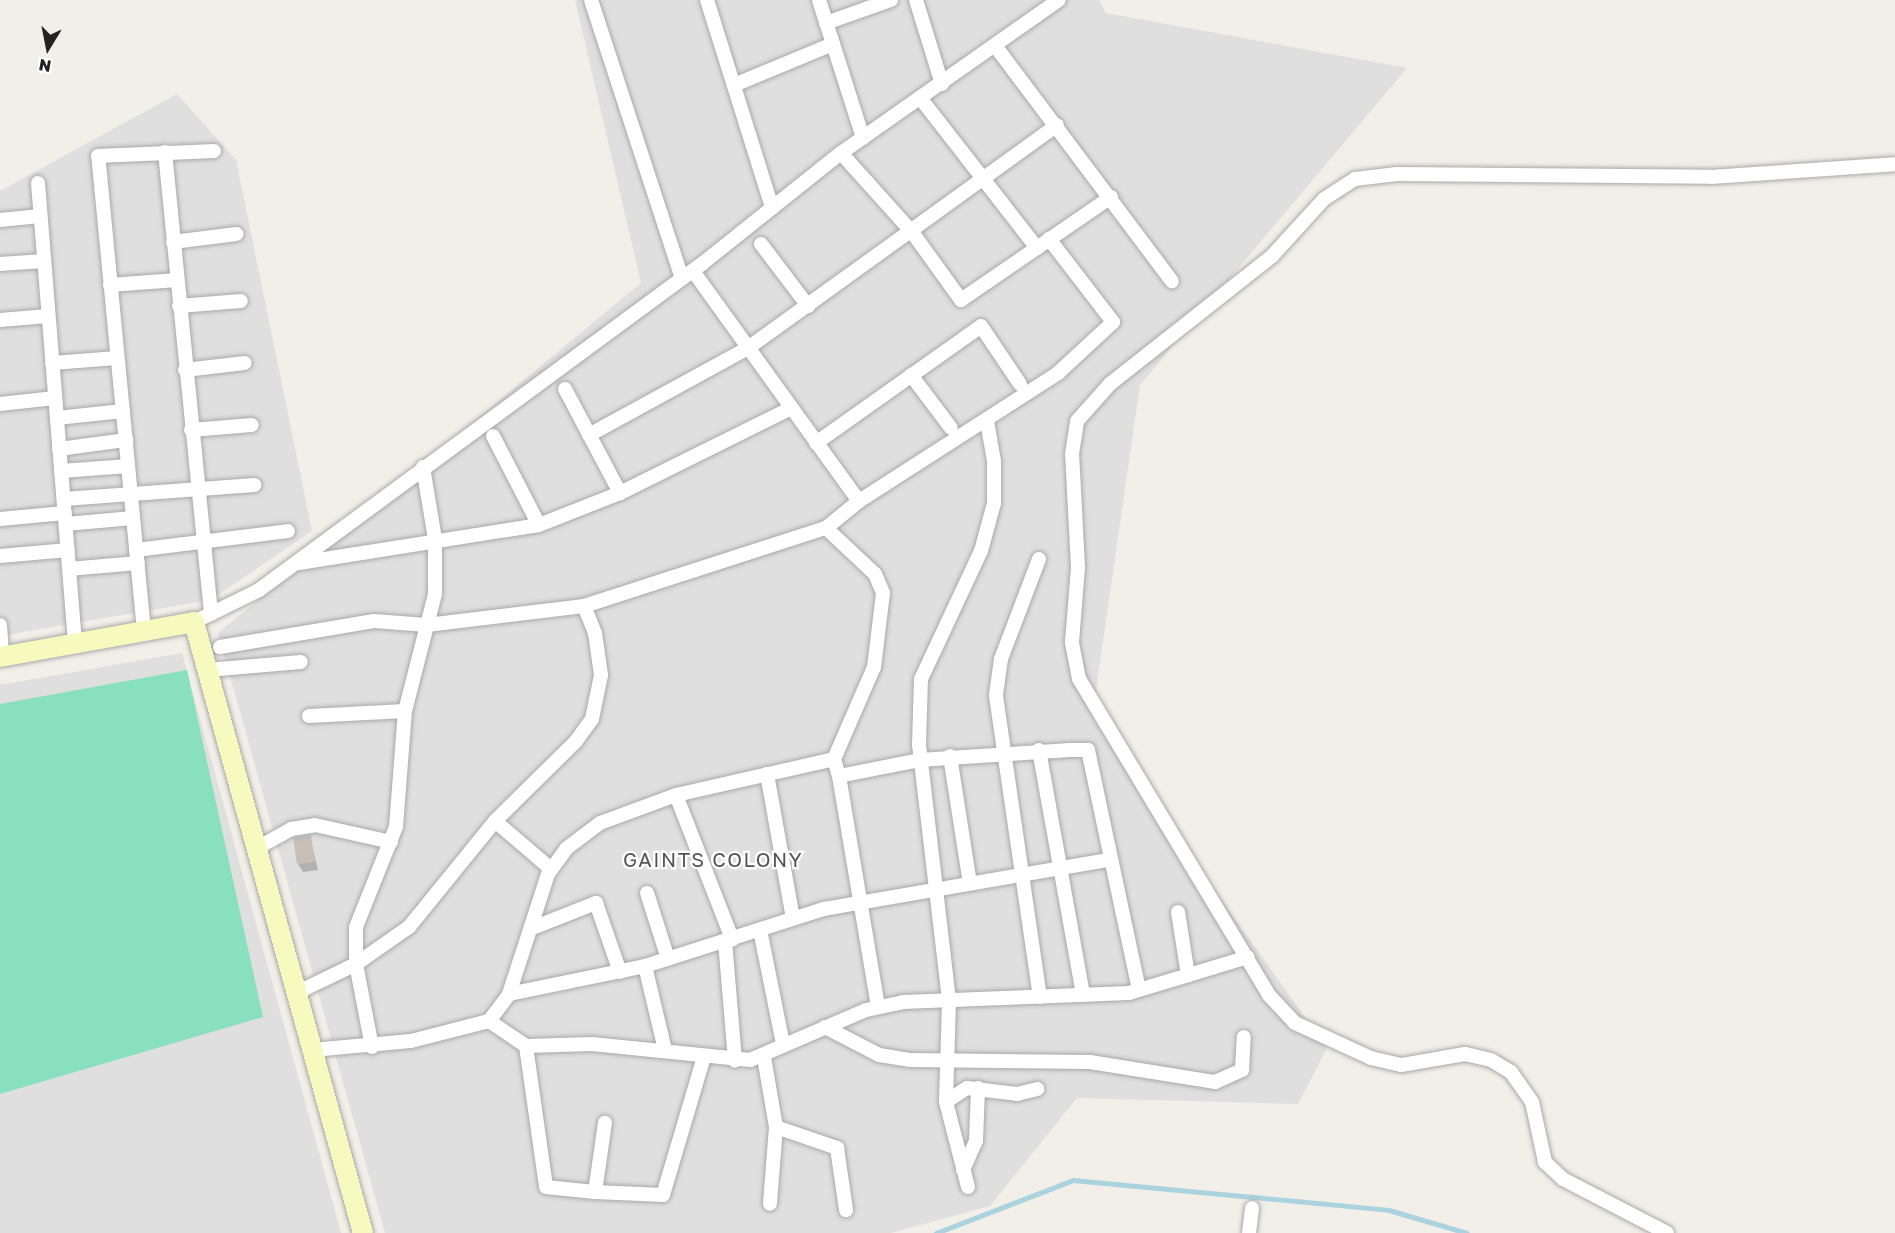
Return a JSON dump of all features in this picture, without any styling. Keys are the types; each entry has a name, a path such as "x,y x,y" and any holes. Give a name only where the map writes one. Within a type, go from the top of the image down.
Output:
{"street":[{"path":"591,0 687,275 748,348 859,501"},
{"path":"707,0 772,208"},
{"path":"819,0 863,138"},
{"path":"826,23 891,0"},
{"path":"916,0 942,84"},
{"path":"0,625 1,657 202,618 260,590 423,467 687,275 841,153 996,47 1059,0"},
{"path":"734,85 833,44"},
{"path":"996,47 1057,125 1172,281"},
{"path":"220,647 374,621 427,625 584,606 826,528 859,501 987,422 1058,374 1113,322 983,182 921,99"},
{"path":"589,435 748,348 983,182 1057,125"},
{"path":"144,631 98,156 214,151"},
{"path":"165,152 201,545 202,618 207,670 363,1233"},
{"path":"841,153 912,232 961,300 1111,197"},
{"path":"1667,1233 1563,1179 1545,1162 1532,1102 1511,1072 1465,1054 1401,1065 1339,1045 1294,1023 1269,995 1078,679 1072,642 1078,567 1072,453 1077,421 1092,401 1272,256 1324,199 1355,179 1397,174 1711,177 1895,164"},
{"path":"38,183 75,643"},
{"path":"0,220 40,216"},
{"path":"173,242 236,234"},
{"path":"761,244 808,306"},
{"path":"0,264 44,261"},
{"path":"110,285 177,280"},
{"path":"179,306 241,301"},
{"path":"0,320 48,316"},
{"path":"816,442 981,326 1020,384"},
{"path":"52,363 117,358"},
{"path":"185,370 245,363"},
{"path":"911,375 951,428"},
{"path":"565,390 620,493"},
{"path":"0,404 55,399"},
{"path":"294,564 435,539 539,525 620,493 791,408"},
{"path":"57,418 123,411"},
{"path":"968,1187 946,1102 949,1000 933,891 920,760 921,679 981,551 994,503 987,422"},
{"path":"191,430 252,425"},
{"path":"493,436 539,525"},
{"path":"59,449 126,440"},
{"path":"61,471 128,466"},
{"path":"372,1047 356,964 362,905 391,842 405,711 435,594 435,539 423,467"},
{"path":"0,519 65,512 131,494 254,485"},
{"path":"65,512 133,518"},
{"path":"826,528 875,574 883,593 874,667 834,759 839,776 856,901 878,1007"},
{"path":"69,569 288,531"},
{"path":"0,556 68,549"},
{"path":"1039,559 1001,659 996,696 1005,751 1018,872 1040,997"},
{"path":"296,993 356,964 409,927 495,821 592,719 601,675 584,606"},
{"path":"207,670 301,662"},
{"path":"309,716 405,711"},
{"path":"1039,750 1083,995"},
{"path":"839,776 950,756 1005,751 1088,750 1109,860 1139,990"},
{"path":"950,756 970,883"},
{"path":"312,1050 372,1047 489,1021 509,994 535,927 551,869 567,848 600,823 676,795 834,759"},
{"path":"767,774 793,918"},
{"path":"676,795 729,940 735,1061"},
{"path":"495,821 551,869"},
{"path":"257,848 291,829 315,825 391,842"},
{"path":"509,994 645,966 793,918 856,901 933,891 1018,872 1109,860"},
{"path":"647,893 668,959"},
{"path":"535,927 596,903 620,972"},
{"path":"1178,912 1188,975"},
{"path":"760,930 783,1044"},
{"path":"489,1021 526,1046 665,1050 735,1061 764,1057 783,1044 878,1007 949,1000 1083,995 1139,990 1248,957"},
{"path":"645,966 665,1050"},
{"path":"825,1027 879,1055 947,1060 1090,1062 1215,1082 1242,1070 1244,1037"},
{"path":"526,1046 546,1187 595,1192 663,1195 704,1056"},
{"path":"764,1057 776,1127 771,1204"},
{"path":"946,1102 955,1091 978,1088 1017,1094 1037,1089"},
{"path":"963,1170 976,1141 978,1088"},
{"path":"595,1192 605,1123"},
{"path":"776,1127 837,1148 846,1210"},
{"path":"1249,1233 1252,1208"}],"shaded area":[{"path":"575,0 1099,0 1106,13 1407,68 1140,385 1092,718 1327,1048 1298,1104 1077,1098 990,1206 891,1233 385,1233 218,633 641,283"},
{"path":"177,94 236,160 312,531 210,600 0,636 0,191"},
{"path":"182,653 341,1233 0,1233 0,685"}],"green space":[{"path":"187,670 263,1017 0,1094 0,704"}],"building":[{"path":"311,835 315,862 297,864 293,838"}],"waterway":[{"path":"936,1233 1073,1180 1389,1210 1467,1233"}],"district":[{"name":"GAINTS COLONY","path":"713,859"}]}
